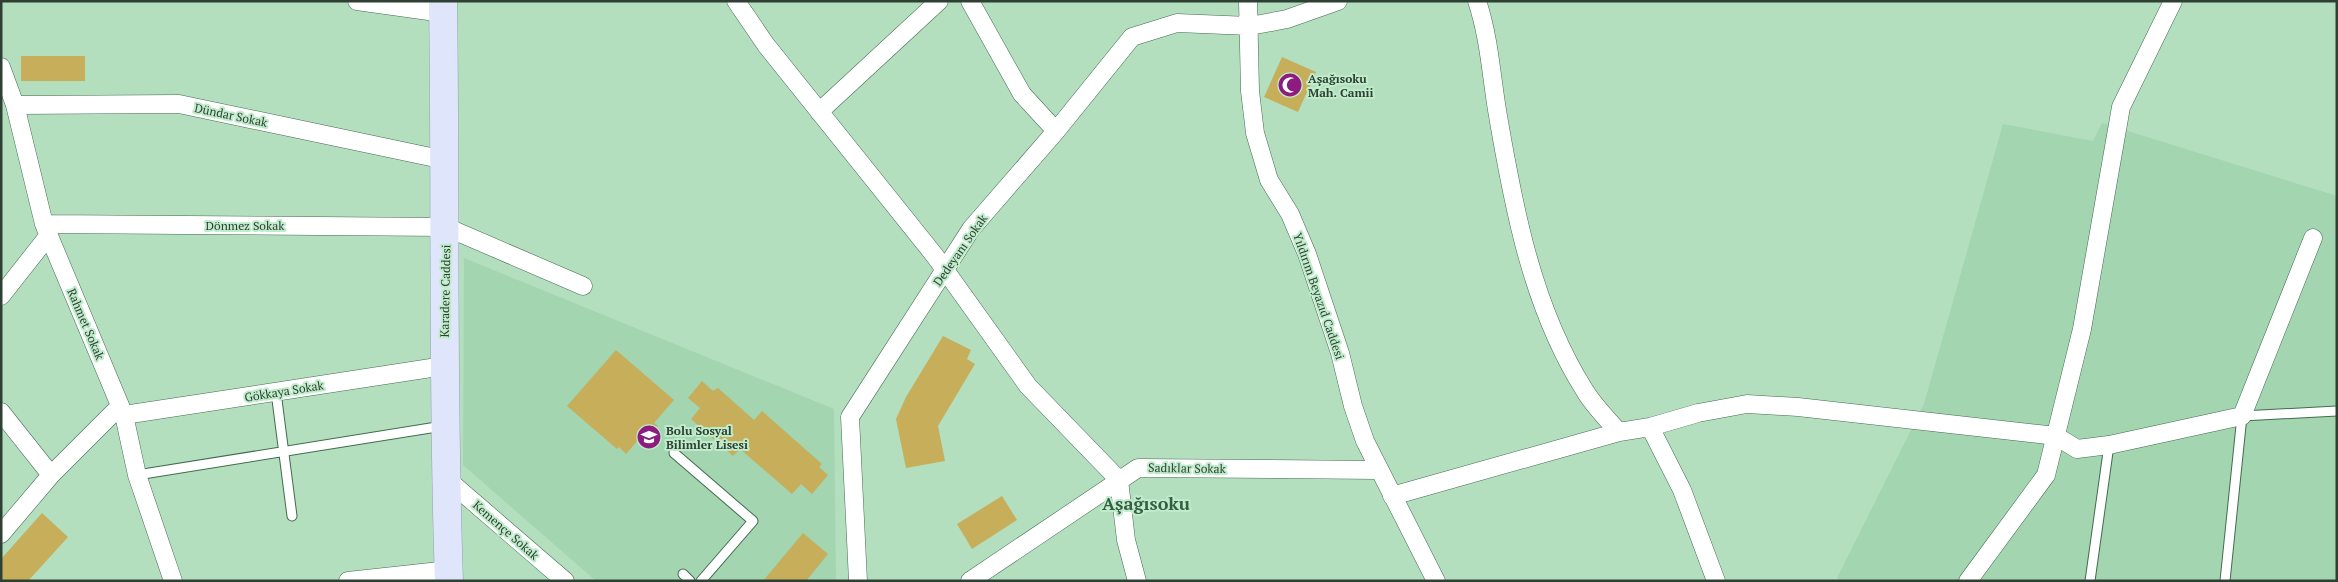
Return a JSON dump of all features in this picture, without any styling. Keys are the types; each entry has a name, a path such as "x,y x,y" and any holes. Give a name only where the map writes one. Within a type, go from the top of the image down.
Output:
{"main road":[{"name":"Karadere Caddesi","path":"443,7 446,227 444,366 449,575"}],"street":[{"path":"357,1 443,7"},
{"path":"736,1 766,45 818,112 945,270 1028,386 1118,480 1126,540 1137,581"},
{"path":"818,112 939,1"},
{"path":"970,1 1022,94 1056,131"},
{"name":"Yıldırım Beyazıd Caddesi","path":"1248,1 1250,91 1255,133 1269,180 1290,214 1307,254 1340,353 1353,406 1378,470 1436,581"},
{"name":"Dedeyanı Sokak","path":"858,581 850,417 971,229 1056,131 1132,37 1177,23 1250,26 1287,19 1338,1"},
{"path":"1477,1 1488,40 1497,109 1516,210 1546,318 1585,392 1618,432"},
{"path":"1968,581 2046,475 2082,329 2121,107 2173,1"},
{"name":"Rahmet Sokak","path":"1,67 15,105 46,230 122,410 137,475 173,581"},
{"name":"Dündar Sokak","path":"15,105 179,104 445,160"},
{"path":"446,227 583,286"},
{"name":"Dönmez Sokak","path":"46,230 446,227"},
{"path":"1,296 46,230"},
{"path":"1392,496 1618,432 1650,427 1698,413 1747,404 1798,407 2056,436 2077,449 2109,445 2242,416 2314,238"},
{"name":"Gökkaya Sokak","path":"122,410 276,392 444,366"},
{"path":"1,534 51,475 122,410"},
{"path":"1,412 51,475"},
{"path":"1650,427 1682,490 1699,542 1716,581"},
{"name":"Sadıklar Sokak","path":"970,581 1138,468 1378,470"},
{"name":"Kemençe Sokak","path":"448,480 565,581"},
{"path":"348,581 449,575"}],"lane":[{"path":"276,392 292,516"},
{"path":"2225,581 2242,416 2337,411"},
{"path":"137,475 446,426"},
{"path":"2090,581 2109,445"},
{"path":"674,453 753,520 701,581"},
{"path":"683,574 690,581"}],"shaded area":[{"path":"2102,123 2337,196 2337,581 1840,581 1837,578 1924,404 2003,124 2093,141"},
{"name":"Bolu Sosyal Bilimler Lisesi","path":"464,258 834,409 836,581 596,581 463,465"}],"building":[{"path":"21,56 85,56 85,81 21,81"},
{"name":"Aşağısoku Mah. Camii","path":"1282,57 1316,72 1298,112 1264,97"},
{"path":"943,336 971,350 967,359 975,364 938,426 945,461 906,468 896,419 906,397"},
{"path":"616,350 674,400 654,423 658,426 649,436 645,432 626,454 619,447 617,449 567,406"},
{"path":"702,381 713,391 718,388 754,420 762,411 822,464 819,467 828,475 812,494 801,484 792,494 740,449 733,456 691,419 700,408 688,398"},
{"path":"1002,496 1017,520 972,549 957,524"},
{"path":"42,513 68,537 28,581 1,581 1,559"},
{"path":"803,533 828,554 806,581 763,581"}],"place":[{"name":"Aşağısoku Mah. Camii","path":"1290,85"},
{"name":"Bolu Sosyal Bilimler Lisesi","path":"649,437"}],"district":[{"name":"Aşağısoku","path":"1146,503"}]}
